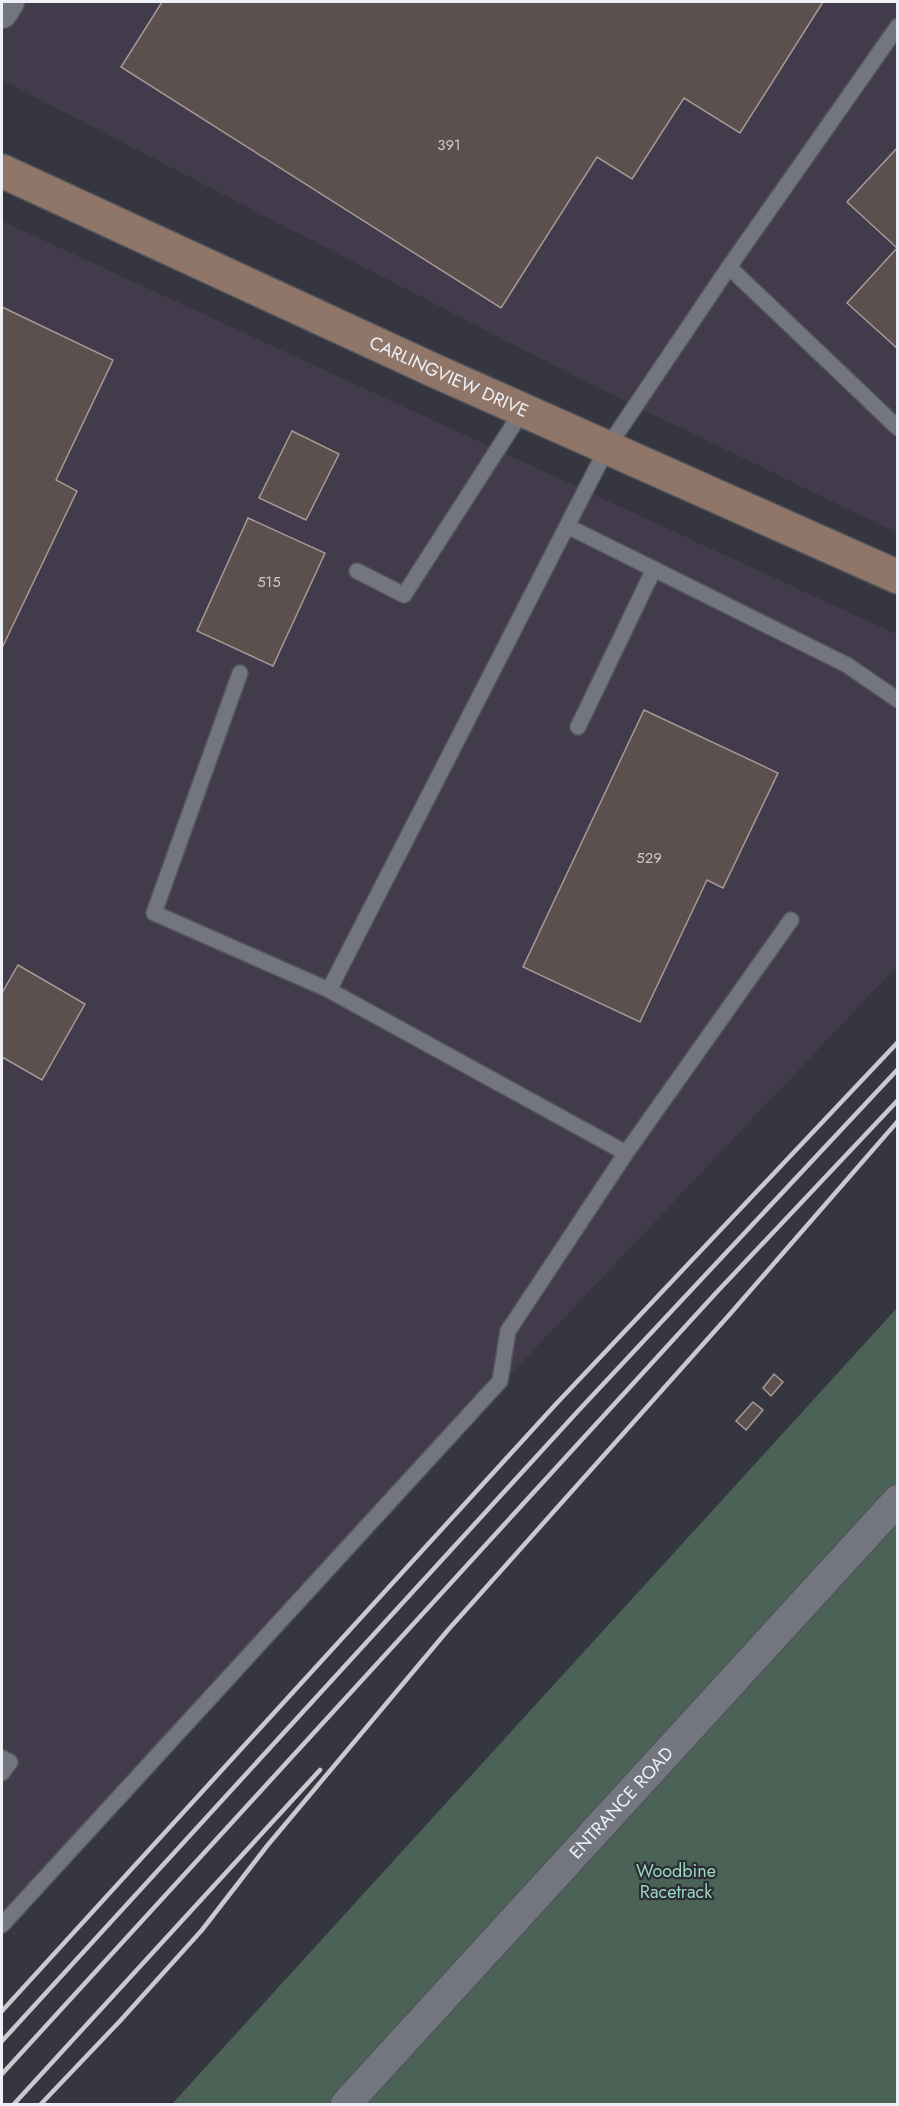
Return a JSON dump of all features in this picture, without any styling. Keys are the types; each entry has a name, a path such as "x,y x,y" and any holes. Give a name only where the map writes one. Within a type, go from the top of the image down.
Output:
{"street":[{"path":"2,13 9,2"},
{"name":"CARLINGVIEW DRIVE","path":"2,171 523,410 897,577"},
{"name":"ENTRANCE ROAD","path":"346,2104 897,1500"}],"lane":[{"path":"328,990 607,448 729,267 897,26"},
{"path":"729,267 897,428"},
{"path":"357,571 404,595 523,410"},
{"path":"567,526 847,665 897,700"},
{"path":"578,727 654,570"},
{"path":"240,673 154,913 328,990 626,1153"},
{"path":"2,1925 500,1381 508,1331 626,1153 791,921"},
{"path":"2,1758 10,1762 2,1773"}],"shaded area":[{"path":"2,2 897,2 897,533 574,376 2,80"},
{"path":"2,221 898,635 897,966 2,1912"}],"green space":[{"name":"Woodbine Racetrack","path":"897,1308 897,2104 172,2104"}],"building":[{"path":"162,2 823,2 740,133 684,98 632,179 597,157 501,308 121,67"},
{"path":"898,147 898,349 847,303 897,248 847,202"},
{"path":"2,307 113,360 56,480 77,491 2,648"},
{"path":"292,431 339,454 306,520 259,498"},
{"path":"248,518 325,553 273,666 197,631"},
{"path":"644,710 778,773 723,888 707,880 640,1022 523,967"},
{"path":"18,965 85,1004 42,1080 2,1057 2,993"},
{"path":"774,1374 783,1382 771,1396 763,1388"},
{"path":"753,1402 763,1410 746,1430 736,1421"}],"railway":[{"path":"2,2011 556,1404 898,1042"},
{"path":"2,2041 579,1410 898,1069"},
{"path":"2,2074 715,1294 898,1100"},
{"path":"41,2104 202,1930 267,1846 448,1630 730,1314 898,1121"},
{"path":"14,2104 320,1770"}]}
